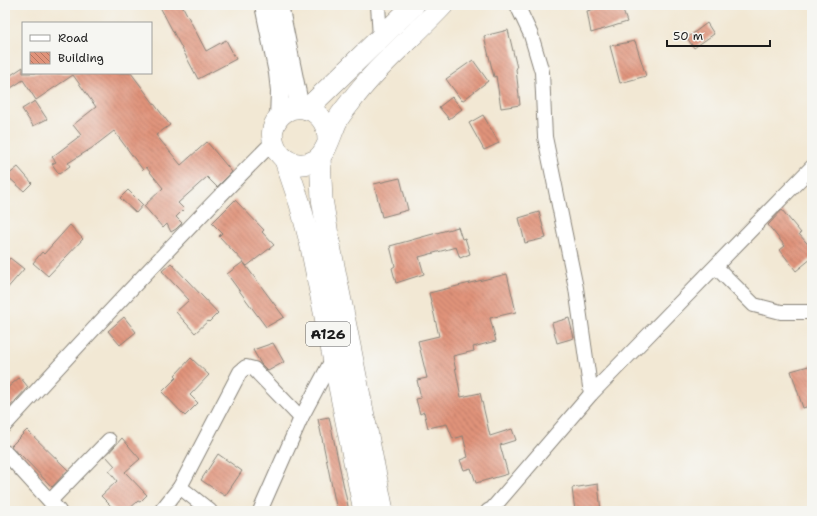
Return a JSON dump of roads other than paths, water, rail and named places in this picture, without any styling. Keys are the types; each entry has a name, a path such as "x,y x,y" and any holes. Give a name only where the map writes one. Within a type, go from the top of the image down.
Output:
{"highway":[{"path":"273,142 273,129 279,118 285,112 292,109 304,108 414,5"},
{"name":"A126","path":"324,148 338,119 360,90 383,64 443,5"},
{"name":"A126","path":"304,108 321,117 326,124 328,132 324,148 322,199 383,511"},
{"name":"A126","path":"273,142 285,160 300,204 310,242 364,511"},
{"path":"285,160 297,164 303,164 315,160 324,148"}],"main road":[{"path":"264,5 278,73 280,91 279,118"},
{"path":"279,5 304,108"}],"street":[{"path":"378,5 380,38"},
{"path":"517,5 532,35 542,72 545,137 576,288 590,394"},
{"path":"5,425 169,248 273,142"},
{"path":"488,511 492,509 590,394 716,267 812,167"},
{"path":"716,267 754,305 780,312 812,312"},
{"path":"260,511 301,418 333,358"},
{"path":"161,511 180,486 240,372 246,367 254,369 301,418"},
{"path":"5,452 54,506 108,440"},
{"path":"180,486 210,511"}]}
